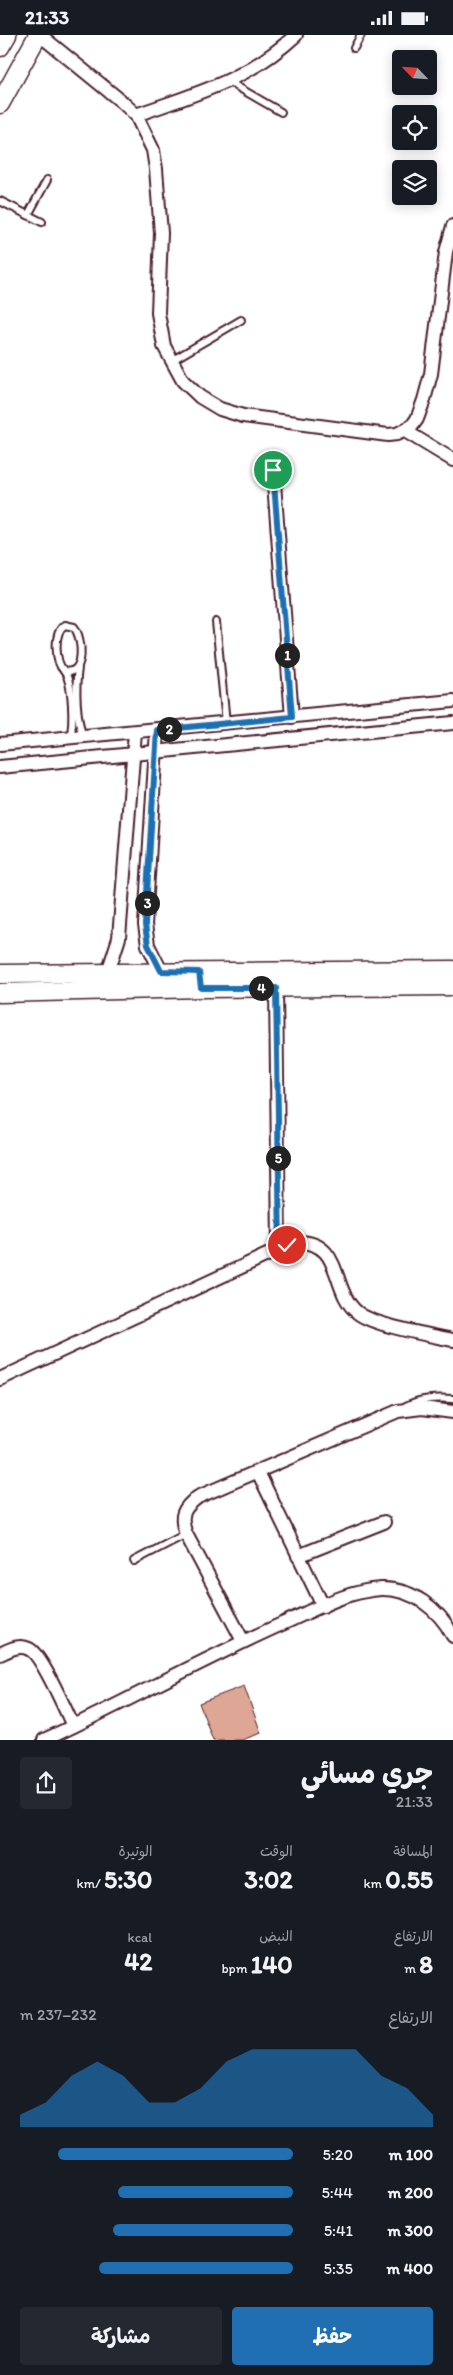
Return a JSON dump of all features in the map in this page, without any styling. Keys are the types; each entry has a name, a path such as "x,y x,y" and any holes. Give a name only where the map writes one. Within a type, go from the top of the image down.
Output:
{"street":[{"path":"0,47 6,35"},
{"path":"0,104 39,35 136,115 153,150 156,169 161,233 158,313 164,346 184,381 200,397 228,411 243,415 388,435 405,431 416,419 431,374 446,252 453,226"},
{"path":"136,115 230,82 258,66 296,35"},
{"path":"405,431 453,460"},
{"path":"273,470 292,717"},
{"path":"0,745 453,701"},
{"path":"0,767 453,723"},
{"path":"157,730 145,925 148,945 161,971"},
{"path":"108,972 119,938 135,732"},
{"path":"0,993 200,980 453,969"},
{"path":"0,974 161,971 200,980 276,988 453,986"},
{"path":"276,988 280,1248"},
{"path":"0,1379 294,1242 318,1246 325,1251 334,1265 347,1301 365,1317 453,1340"},
{"path":"243,1641 186,1534 182,1523 182,1513 186,1506 198,1497 398,1411 422,1408 453,1412"},
{"path":"258,1472 322,1605"},
{"path":"298,1555 384,1522"},
{"path":"44,1740 60,1737 73,1726 243,1641 354,1592 383,1589 407,1593 429,1605 446,1622 453,1635"},
{"path":"0,1654 19,1646 30,1649 39,1659 73,1726"}],"lane":[{"path":"354,48 361,35"},
{"path":"230,82 281,112"},
{"path":"28,215 47,180"},
{"path":"0,201 42,222"},
{"path":"171,361 241,319"},
{"path":"216,622 226,723"},
{"path":"65,625 74,627 78,635 80,662 78,668 77,738 72,721 69,683 59,664 57,636 61,627 65,625"},
{"path":"64,671 72,672 78,668"},
{"path":"398,1411 415,1401 437,1398 453,1399"},
{"path":"134,1561 186,1534"}],"building":[{"path":"244,1686 261,1733 242,1740 213,1740 199,1703"}],"route":[{"path":"273,470 292,717 157,730 145,925 148,945 161,971 199,972 201,988 276,988 280,1248 287,1245"}]}
